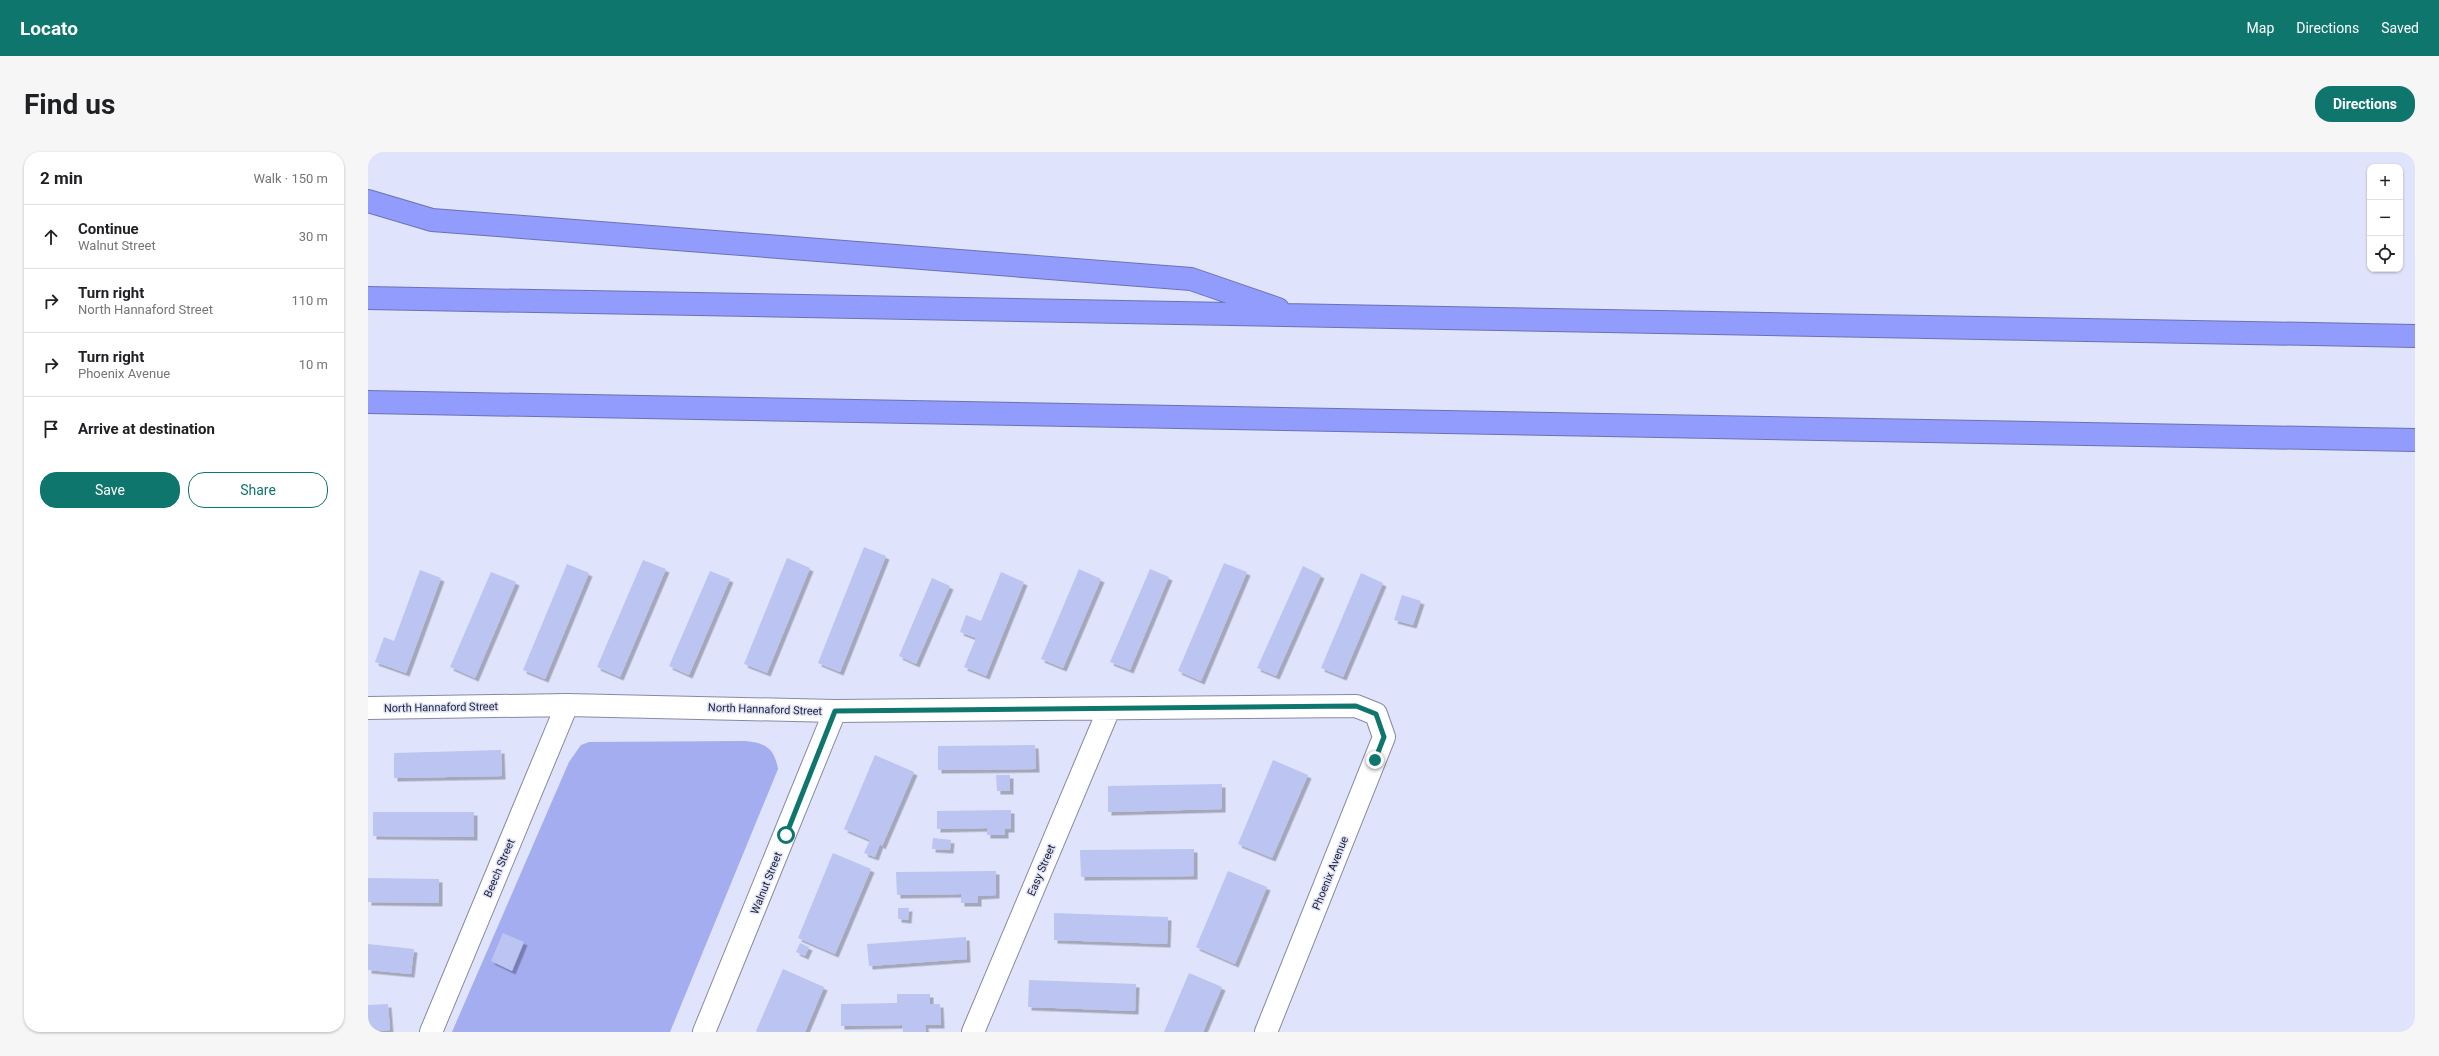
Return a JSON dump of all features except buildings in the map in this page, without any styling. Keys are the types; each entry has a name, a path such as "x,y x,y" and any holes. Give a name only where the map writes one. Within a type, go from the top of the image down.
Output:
{"highway":[{"path":"368,201 432,220 1191,279 1298,316"},
{"path":"368,298 2415,336"},
{"path":"368,402 2415,440"},
{"path":"368,412 485,404"}],"street":[{"name":"North Hannaford Street","path":"368,708 567,705 835,711 1356,706 1376,714"},
{"name":"Beech Street","path":"431,1032 567,705"},
{"name":"Easy Street","path":"973,1032 1109,709"},
{"name":"Walnut Street","path":"704,1032 835,711"},
{"name":"Phoenix Avenue","path":"1266,1032 1384,737 1376,714"}],"shaded area":[{"path":"745,741 758,743 768,748 774,756 778,769 670,1032 452,1032 569,762 581,745 589,742"}],"route":[{"path":"786,835 835,711 1356,706 1376,714 1384,737 1375,760"}]}
